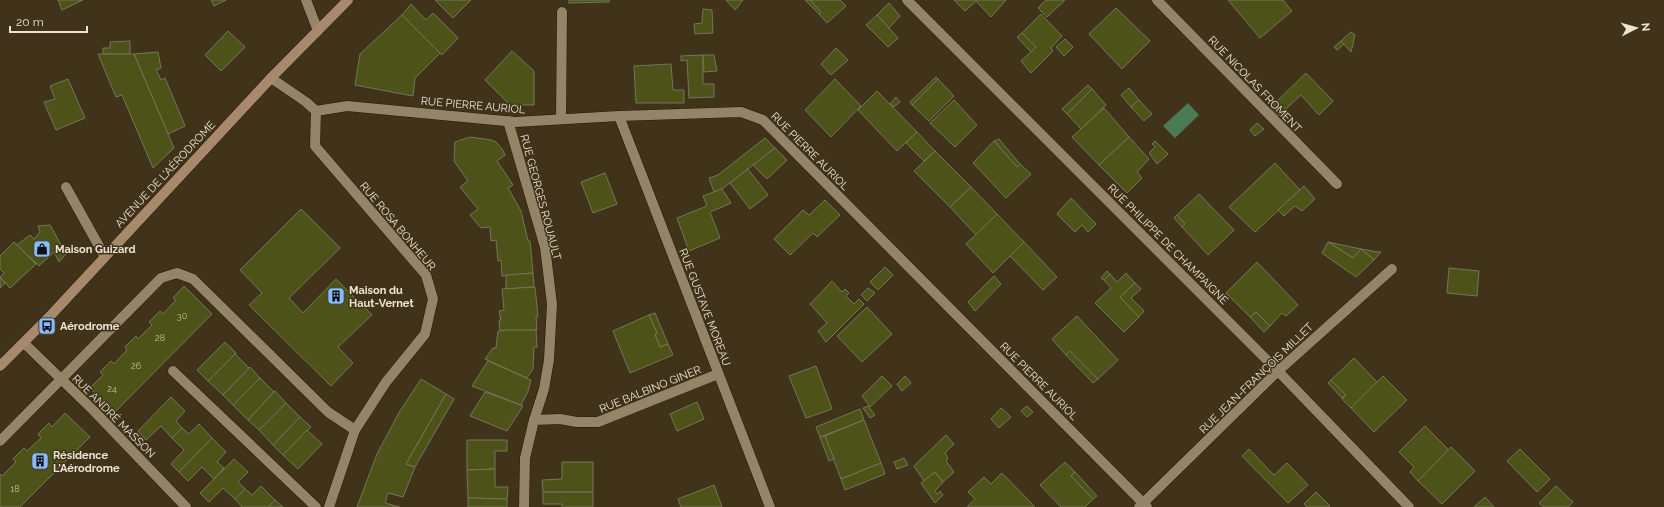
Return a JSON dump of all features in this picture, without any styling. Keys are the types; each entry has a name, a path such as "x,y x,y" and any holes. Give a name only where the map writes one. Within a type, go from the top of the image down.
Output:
{"main road":[{"name":"AVENUE DE L'AÉRODROME","path":"0,366 105,257 271,78 348,0"}],"street":[{"path":"306,0 318,31"},
{"name":"RUE PHILIPPE DE CHAMPAIGNE","path":"907,0 1278,371 1409,507"},
{"name":"RUE NICOLAS FROMENT","path":"1157,0 1337,184"},
{"path":"561,119 562,12"},
{"path":"271,78 306,102 316,111"},
{"name":"RUE PIERRE AURIOL","path":"316,111 347,106 508,121 741,112 763,120 1143,506"},
{"name":"RUE ROSA BONHEUR","path":"316,111 315,146 426,275 433,299 425,334 386,382 356,430 329,507"},
{"name":"RUE GUSTAVE MOREAU","path":"619,116 770,507"},
{"name":"RUE GEORGES ROUAULT","path":"508,121 545,247 552,304 549,360 544,389 534,420"},
{"path":"66,187 105,257"},
{"name":"RUE JEAN-FRANÇOIS MILLET","path":"1143,506 1278,371 1392,269"},
{"path":"0,441 161,278 177,273 194,279 328,412 356,430"},
{"name":"RUE ANDRÉ MASSON","path":"24,342 99,416 186,507"},
{"path":"173,370 316,507"},
{"name":"RUE BALBINO GINER","path":"534,420 560,419 577,422 598,422 718,374"},
{"path":"524,507 525,458 534,420"}],"shaded area":[{"path":"1188,103 1199,115 1175,138 1163,126"}],"building":[{"path":"58,0 83,0 62,10"},
{"path":"211,0 226,0 214,6"},
{"path":"435,0 471,0 453,18"},
{"path":"569,0 609,0 609,2 569,3"},
{"path":"726,0 743,0 735,10"},
{"path":"805,0 810,0 821,12 819,14"},
{"path":"810,0 840,0 846,6 827,23 819,14 821,12"},
{"path":"954,0 1006,0 991,17 976,1 965,11"},
{"path":"1046,0 1065,0 1047,17 1038,8"},
{"path":"1228,0 1283,0 1292,11 1260,38"},
{"path":"889,3 900,16 889,28 877,15"},
{"path":"411,4 426,20 433,13 458,38 442,55 402,15"},
{"path":"1116,8 1150,41 1122,69 1089,34"},
{"path":"703,9 712,10 713,33 695,34 694,24 702,23"},
{"path":"1041,14 1062,36 1051,48 1053,51 1031,73 1021,61 1036,47 1022,33"},
{"path":"402,15 440,53 415,78 413,96 355,85 360,54"},
{"path":"877,15 898,38 888,47 866,25"},
{"path":"228,31 245,47 221,71 205,55"},
{"path":"1351,32 1355,35 1351,52 1341,41"},
{"path":"1022,33 1036,47 1031,52 1017,37"},
{"path":"1065,39 1073,47 1064,56 1056,47"},
{"path":"130,41 130,54 103,54 103,48 110,48 110,42"},
{"path":"1341,41 1344,44 1337,50 1334,47"},
{"path":"836,48 848,60 831,75 821,64"},
{"path":"512,51 534,71 534,105 510,105 485,80"},
{"path":"158,52 161,68 156,70 161,80 165,78 185,126 168,134 134,54"},
{"path":"98,54 134,54 174,148 153,168 122,95 116,97"},
{"path":"703,55 703,84 714,84 714,97 689,98 687,60 681,61 681,56"},
{"path":"703,55 714,55 717,71 704,72"},
{"path":"671,64 673,90 684,90 684,103 636,103 634,66"},
{"path":"1306,73 1333,101 1319,115 1301,95 1278,116 1270,108"},
{"path":"936,77 938,79 912,105 910,102"},
{"path":"68,79 85,118 56,130 44,102 55,99 50,86"},
{"path":"835,79 861,106 831,137 805,110"},
{"path":"938,79 954,96 929,121 912,105"},
{"path":"1088,85 1092,89 1067,114 1062,109"},
{"path":"1129,88 1139,100 1131,107 1121,95"},
{"path":"1092,89 1106,105 1081,129 1067,114"},
{"path":"877,91 917,132 897,151 858,110"},
{"path":"896,97 900,102 894,107 890,104"},
{"path":"954,100 977,125 955,147 930,123"},
{"path":"1139,100 1152,114 1144,121 1131,107"},
{"path":"1104,108 1129,137 1099,165 1072,137"},
{"path":"1257,123 1264,129 1255,136 1250,130"},
{"path":"917,132 935,151 924,161 906,143"},
{"path":"470,137 496,142 505,155 497,161 513,185 508,188 521,211 528,241 530,241 533,273 502,276 501,260 498,261 496,240 491,241 490,227 481,228 470,215 478,209 460,187 468,181 454,161 455,142"},
{"path":"1129,137 1149,159 1137,172 1142,178 1127,193 1099,165"},
{"path":"765,138 775,148 722,189 714,192 709,178 718,175"},
{"path":"999,139 1020,164 1017,167 994,141"},
{"path":"994,141 1017,167 1020,164 1031,174 1006,198 973,163"},
{"path":"1155,141 1168,154 1157,164 1149,153 1155,147 1152,144"},
{"path":"775,148 787,160 767,179 753,165"},
{"path":"935,151 971,187 950,207 914,171"},
{"path":"1275,163 1300,190 1255,232 1229,207"},
{"path":"748,169 768,195 750,209 730,183"},
{"path":"605,173 617,204 593,213 581,182"},
{"path":"1304,186 1315,199 1302,211 1295,206 1284,216 1278,210"},
{"path":"971,187 997,214 976,235 950,207"},
{"path":"722,189 731,203 710,212 720,238 689,251 677,218 707,206 703,196"},
{"path":"1199,194 1234,230 1208,255 1182,227 1185,224 1177,215"},
{"path":"1071,198 1096,224 1088,232 1082,225 1075,232 1057,214"},
{"path":"825,200 840,215 817,237 813,233 790,255 774,239 803,210 809,215"},
{"name":"Maison du Haut-Vernet","path":"301,209 340,248 289,298 303,313 336,279 372,315 338,347 353,363 331,386 249,305 262,293 240,270"},
{"path":"997,214 1024,242 993,273 966,244"},
{"path":"1177,215 1185,224 1182,227 1174,218"},
{"name":"Maison Guizard","path":"50,225 66,254 59,262 54,252 39,266 17,245 30,235 34,239 40,232 38,226"},
{"path":"14,242 36,264 10,288 0,277 4,273 0,269 0,256"},
{"path":"1024,242 1057,277 1043,290 1010,256"},
{"path":"1328,242 1356,248 1361,249 1353,258"},
{"path":"1328,242 1353,258 1361,249 1374,260 1356,277 1322,253"},
{"path":"1361,249 1378,252 1381,252 1374,260"},
{"path":"1257,262 1298,305 1286,316 1282,313 1270,326 1256,312 1250,317 1226,293"},
{"path":"885,267 893,275 878,290 870,282"},
{"path":"1449,268 1479,271 1477,296 1447,293"},
{"path":"1107,271 1110,274 1104,280 1101,278"},
{"path":"533,273 534,287 506,289 506,275"},
{"path":"1126,273 1135,283 1120,297 1139,317 1124,332 1095,303 1111,288 1104,280 1110,274 1117,282"},
{"path":"994,276 1001,284 975,311 968,302"},
{"path":"0,277 5,283 0,288"},
{"path":"832,281 842,292 845,289 849,293 846,296 854,304 859,299 864,304 826,342 818,331 827,323 810,304"},
{"path":"1135,283 1141,289 1131,298 1144,311 1139,317 1120,297"},
{"path":"184,286 212,314 114,413 90,388 103,375 100,372 111,361 114,364 127,350 125,347 136,336 138,339 152,325 149,322 160,311 163,314 176,300 173,298"},
{"path":"535,287 538,317 536,317 537,330 500,331 499,320 501,320 499,311 504,310 502,289"},
{"path":"868,288 875,293 867,301 861,295"},
{"path":"867,307 892,334 862,362 837,336"},
{"path":"1256,312 1270,326 1264,332 1250,317"},
{"path":"655,313 668,344 660,347 655,335 657,333 649,315"},
{"path":"649,315 657,333 655,335 660,347 668,344 673,355 630,373 613,331"},
{"path":"1077,316 1118,360 1098,379 1070,351 1066,355 1052,339"},
{"path":"536,330 537,347 534,347 533,369 527,378 485,359 493,348 496,348 498,331"},
{"path":"225,342 236,353 208,381 197,370"},
{"path":"1070,351 1098,379 1093,383 1066,355"},
{"path":"235,354 249,368 223,395 208,381"},
{"path":"1354,358 1377,382 1351,408 1342,399 1346,395 1331,380"},
{"path":"488,361 531,380 528,391 521,405 472,386"},
{"path":"816,366 832,409 806,418 789,376"},
{"path":"250,367 260,378 233,405 223,395"},
{"path":"882,376 892,386 870,407 862,396"},
{"path":"905,376 911,383 902,391 897,384"},
{"path":"1383,376 1407,400 1374,432 1351,408"},
{"path":"260,378 274,392 248,420 233,405"},
{"path":"421,379 446,394 406,464 415,467 403,497 388,493 385,503 400,507 357,507 377,454 400,411"},
{"path":"1331,380 1346,395 1342,398 1328,383"},
{"path":"275,391 286,403 259,430 248,420"},
{"path":"485,392 523,406 507,431 470,416"},
{"path":"446,394 454,399 415,467 406,464"},
{"path":"171,397 185,411 176,421 182,428 172,438 161,426 146,440 138,431"},
{"path":"697,402 704,419 677,431 670,414"},
{"path":"286,403 300,417 273,445 259,430"},
{"path":"868,406 875,415 870,418 863,408"},
{"path":"1027,406 1033,412 1027,417 1021,411"},
{"path":"1001,408 1011,417 999,428 991,419"},
{"path":"860,409 864,420 820,437 816,427"},
{"name":"Résidence L'Aérodrome","path":"65,413 90,437 20,507 0,507 0,474 2,476 16,462 13,459 24,448 27,451 41,438 38,434 49,423 52,427"},
{"path":"300,417 311,427 283,455 273,445"},
{"path":"864,420 881,463 841,479 825,436"},
{"path":"199,424 212,438 179,472 171,464 184,450 172,438 182,428 189,434"},
{"path":"1425,426 1449,450 1418,481 1410,472 1414,467 1399,452"},
{"path":"307,430 322,444 298,469 283,455"},
{"path":"946,435 954,444 945,453 948,458 946,461 954,472 943,482 935,472 924,481 914,466"},
{"path":"825,436 834,459 829,461 820,437"},
{"path":"212,438 226,452 217,462 224,468 214,479 202,467 188,481 179,472"},
{"path":"467,440 507,440 507,451 495,451 495,469 467,470"},
{"path":"1451,447 1475,471 1442,504 1418,481"},
{"path":"1249,449 1274,475 1287,463 1308,485 1288,503 1242,456"},
{"path":"1520,449 1550,479 1537,492 1507,461"},
{"path":"904,458 908,465 897,469 894,462"},
{"path":"234,459 248,472 238,482 245,489 235,499 223,488 209,502 200,493"},
{"path":"562,462 593,462 593,492 543,492 542,480 562,479"},
{"path":"1065,462 1075,472 1071,476 1093,499 1085,507 1061,507 1040,485"},
{"path":"881,463 885,474 845,490 841,479"},
{"path":"495,469 495,487 508,487 507,499 468,498 467,470"},
{"path":"935,472 943,482 935,491 937,494 940,491 943,495 935,503 921,483"},
{"path":"1075,472 1097,496 1093,499 1071,476"},
{"path":"1002,473 1035,507 967,507 975,499 968,492 984,477 991,484"},
{"path":"714,485 722,507 681,507 678,499"},
{"path":"261,486 275,500 268,507 242,507 235,499 245,489 252,495"},
{"path":"1556,486 1573,502 1568,507 1544,507 1539,503"},
{"path":"543,492 593,492 593,507 562,507 562,504 543,504"},
{"path":"1316,492 1330,506 1329,507 1307,507 1304,504"},
{"path":"1485,497 1494,507 1474,507"},
{"path":"468,498 507,499 507,507 468,507"},
{"path":"275,500 283,507 268,507"}],"place":[{"name":"Maison Guizard","path":"42,249"},
{"name":"Maison du Haut-Vernet","path":"336,296"},
{"name":"Aérodrome","path":"47,326"},
{"name":"Résidence L'Aérodrome","path":"40,461"}]}
